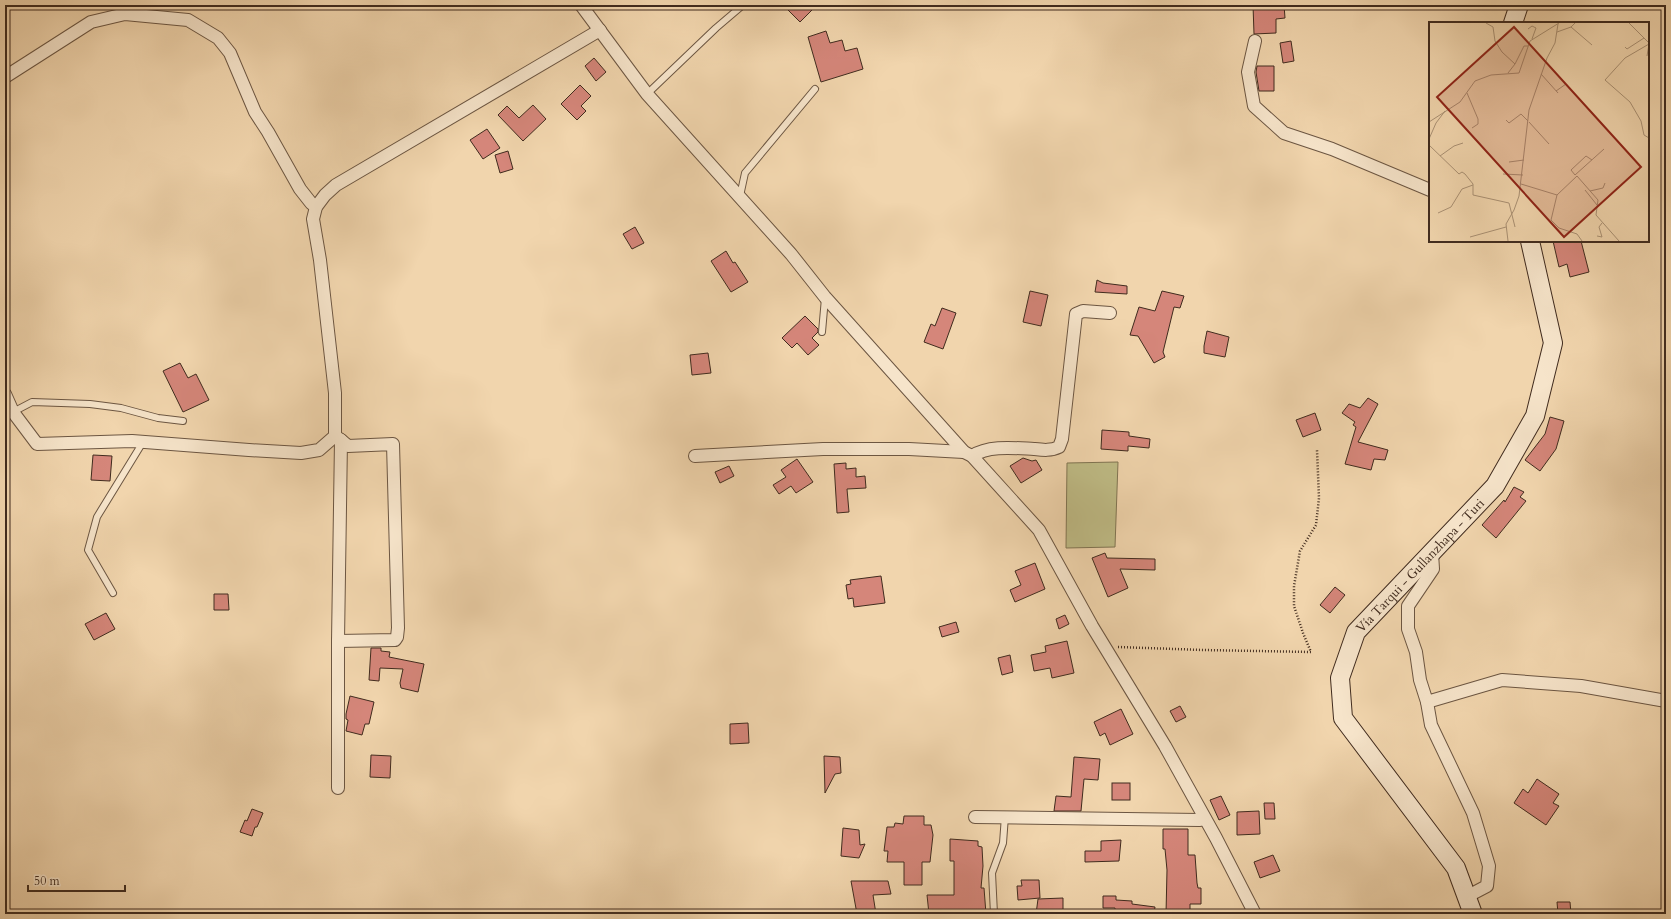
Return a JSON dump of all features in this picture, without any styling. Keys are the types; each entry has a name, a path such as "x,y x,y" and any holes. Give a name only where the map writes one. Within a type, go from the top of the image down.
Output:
{"main road":[{"path":"1513,22 1519,5"},
{"name":"Vía Tarqui - Gullanzhapa - Turi","path":"1473,914 1456,868 1343,718 1340,678 1356,632 1495,486 1535,416 1553,343 1530,242"}],"street":[{"path":"581,5 648,94 791,254 825,297 1039,530 1092,626 1106,646 1165,746 1205,818 1255,914"},
{"path":"5,77 91,22 125,14 188,20 218,38 230,53 255,112 300,189 311,203 316,206"},
{"path":"338,788 338,438 335,393 320,260 313,219 316,206 336,185 600,30"},
{"path":"1255,41 1248,72 1254,106 1284,133 1332,149 1429,190"},
{"path":"695,456 823,449 909,450 968,454 988,449 1021,448 1053,450 1059,447 1062,439 1076,314 1083,311 1110,314"},
{"path":"5,394 13,412 37,444 143,442 301,453 319,450 338,438"},
{"path":"338,438 348,446 392,444 398,628 397,637 394,640 338,641"},
{"path":"1432,553 1433,569 1408,606 1408,629 1416,652 1420,680 1432,725 1473,813 1489,866 1487,886 1466,897"},
{"path":"1427,702 1502,680 1581,686 1666,701"},
{"path":"975,817 1005,816 1164,820 1199,820 1205,818"}],"lane":[{"path":"648,94 716,28 743,5"},
{"path":"740,196 745,172 814,89"},
{"path":"822,332 825,297"},
{"path":"13,412 32,402 83,404 121,408 158,418 183,422"},
{"path":"113,593 88,550 97,517 143,442"},
{"path":"994,914 992,873 1003,843 1005,816"}],"path":[{"path":"1106,646 1311,652 1294,606 1294,586 1300,551 1316,525 1319,498 1317,450"}],"shaded area":[{"path":"1118,462 1115,547 1066,548 1067,463"}],"building":[{"path":"783,5 817,5 800,22"},
{"path":"1253,5 1284,5 1285,18 1276,19 1276,33 1254,34"},
{"path":"826,31 830,43 842,40 845,51 857,48 863,69 821,82 808,37"},
{"path":"1291,41 1294,61 1283,63 1280,43"},
{"path":"594,58 606,72 596,81 585,66"},
{"path":"1257,66 1274,66 1274,91 1259,91 1256,72"},
{"path":"580,85 591,96 581,106 586,111 577,120 561,104"},
{"path":"533,105 546,119 523,141 498,115 507,106 519,118"},
{"path":"487,129 500,148 483,159 470,140"},
{"path":"508,151 513,169 500,173 495,155"},
{"path":"635,227 644,243 632,249 623,234"},
{"path":"1553,242 1581,242 1589,272 1570,277 1567,264 1559,267"},
{"path":"726,251 733,263 735,262 748,282 731,292 711,261"},
{"path":"1097,280 1103,283 1127,286 1127,294 1095,292"},
{"path":"1030,291 1048,295 1041,326 1023,322"},
{"path":"1162,291 1184,296 1180,308 1174,307 1163,352 1165,357 1154,363 1138,336 1130,335 1139,307 1155,311"},
{"path":"942,308 956,313 943,349 924,342 931,324 935,326"},
{"path":"805,316 818,329 818,332 812,338 819,345 808,355 797,343 792,348 782,338"},
{"path":"1207,331 1229,337 1225,357 1204,353"},
{"path":"708,353 711,373 692,375 690,355"},
{"path":"180,363 188,378 196,374 209,400 183,412 163,371"},
{"path":"1368,398 1378,404 1358,442 1388,450 1385,460 1374,459 1371,470 1345,464 1356,427 1353,425 1355,422 1342,413 1349,404 1360,408"},
{"path":"1315,413 1321,430 1303,437 1296,420"},
{"path":"1550,417 1564,421 1556,449 1540,471 1525,460 1545,434"},
{"path":"1102,430 1129,432 1129,436 1150,439 1149,448 1128,446 1128,451 1101,449"},
{"path":"93,455 112,456 110,481 91,480"},
{"path":"1023,458 1032,461 1036,460 1042,470 1021,483 1010,466"},
{"path":"797,459 813,482 796,493 791,486 779,494 773,485 786,477 781,470"},
{"path":"846,463 846,469 856,468 856,477 865,476 866,488 847,489 849,512 837,513 834,464"},
{"path":"729,466 734,476 720,483 715,472"},
{"path":"1514,487 1524,492 1520,497 1526,501 1496,538 1482,525 1504,500 1505,502"},
{"path":"1105,553 1107,558 1155,559 1155,570 1120,569 1128,588 1108,597 1092,558"},
{"path":"1035,563 1045,589 1015,602 1010,590 1021,585 1015,571"},
{"path":"881,576 885,603 854,607 853,598 848,599 846,585 851,584 850,580"},
{"path":"1335,587 1345,595 1330,613 1320,605"},
{"path":"214,594 228,594 229,610 214,610"},
{"path":"106,613 115,629 94,640 85,624"},
{"path":"1065,615 1069,624 1059,629 1056,619"},
{"path":"956,622 959,632 942,637 939,627"},
{"path":"1067,641 1074,673 1052,678 1050,668 1034,671 1031,655 1046,652 1045,646"},
{"path":"371,648 381,648 381,651 390,652 389,657 424,664 418,692 401,688 400,683 403,669 380,668 379,681 369,680"},
{"path":"1010,655 1013,672 1002,675 998,658"},
{"path":"350,696 374,702 369,724 365,724 362,735 346,731 348,720 346,719 346,714"},
{"path":"1180,706 1186,717 1176,722 1170,711"},
{"path":"1121,709 1133,734 1110,745 1105,733 1100,736 1094,722"},
{"path":"748,723 749,743 730,744 730,724"},
{"path":"371,755 391,756 390,778 370,777"},
{"path":"824,756 840,757 841,773 835,774 825,793"},
{"path":"1074,757 1100,759 1098,780 1084,779 1081,811 1054,811 1056,796 1071,797"},
{"path":"1537,779 1559,794 1553,803 1559,806 1546,825 1514,803 1523,789 1528,793"},
{"path":"1112,783 1130,783 1130,800 1112,800"},
{"path":"1221,796 1230,815 1219,820 1210,800"},
{"path":"1264,803 1274,803 1275,819 1265,819"},
{"path":"252,809 263,813 252,836 240,832"},
{"path":"1259,811 1260,834 1237,835 1237,812"},
{"path":"904,816 924,816 924,825 931,825 933,835 930,862 922,862 922,885 904,885 904,862 887,862 888,851 884,851 887,827 894,827 895,823 903,824"},
{"path":"843,828 859,830 860,845 865,844 859,858 841,856"},
{"path":"1163,829 1188,829 1188,855 1195,855 1197,883 1198,888 1201,888 1201,904 1190,904 1190,914 1166,914 1167,870 1165,849 1163,849"},
{"path":"950,839 978,841 978,846 982,847 983,866 981,888 984,888 986,914 929,914 927,895 954,895 954,861 950,861"},
{"path":"1121,840 1119,861 1085,862 1085,851 1101,851 1101,841"},
{"path":"1273,855 1280,871 1260,878 1254,862"},
{"path":"1021,880 1039,880 1040,898 1018,900 1017,886 1022,886"},
{"path":"851,881 888,881 891,894 873,895 876,914 857,914"},
{"path":"1103,896 1116,896 1116,900 1132,901 1132,904 1155,907 1154,914 1115,914 1115,908 1103,908"},
{"path":"1063,898 1063,914 1036,914 1038,899"},
{"path":"1557,902 1570,902 1571,914 1558,914"}]}
